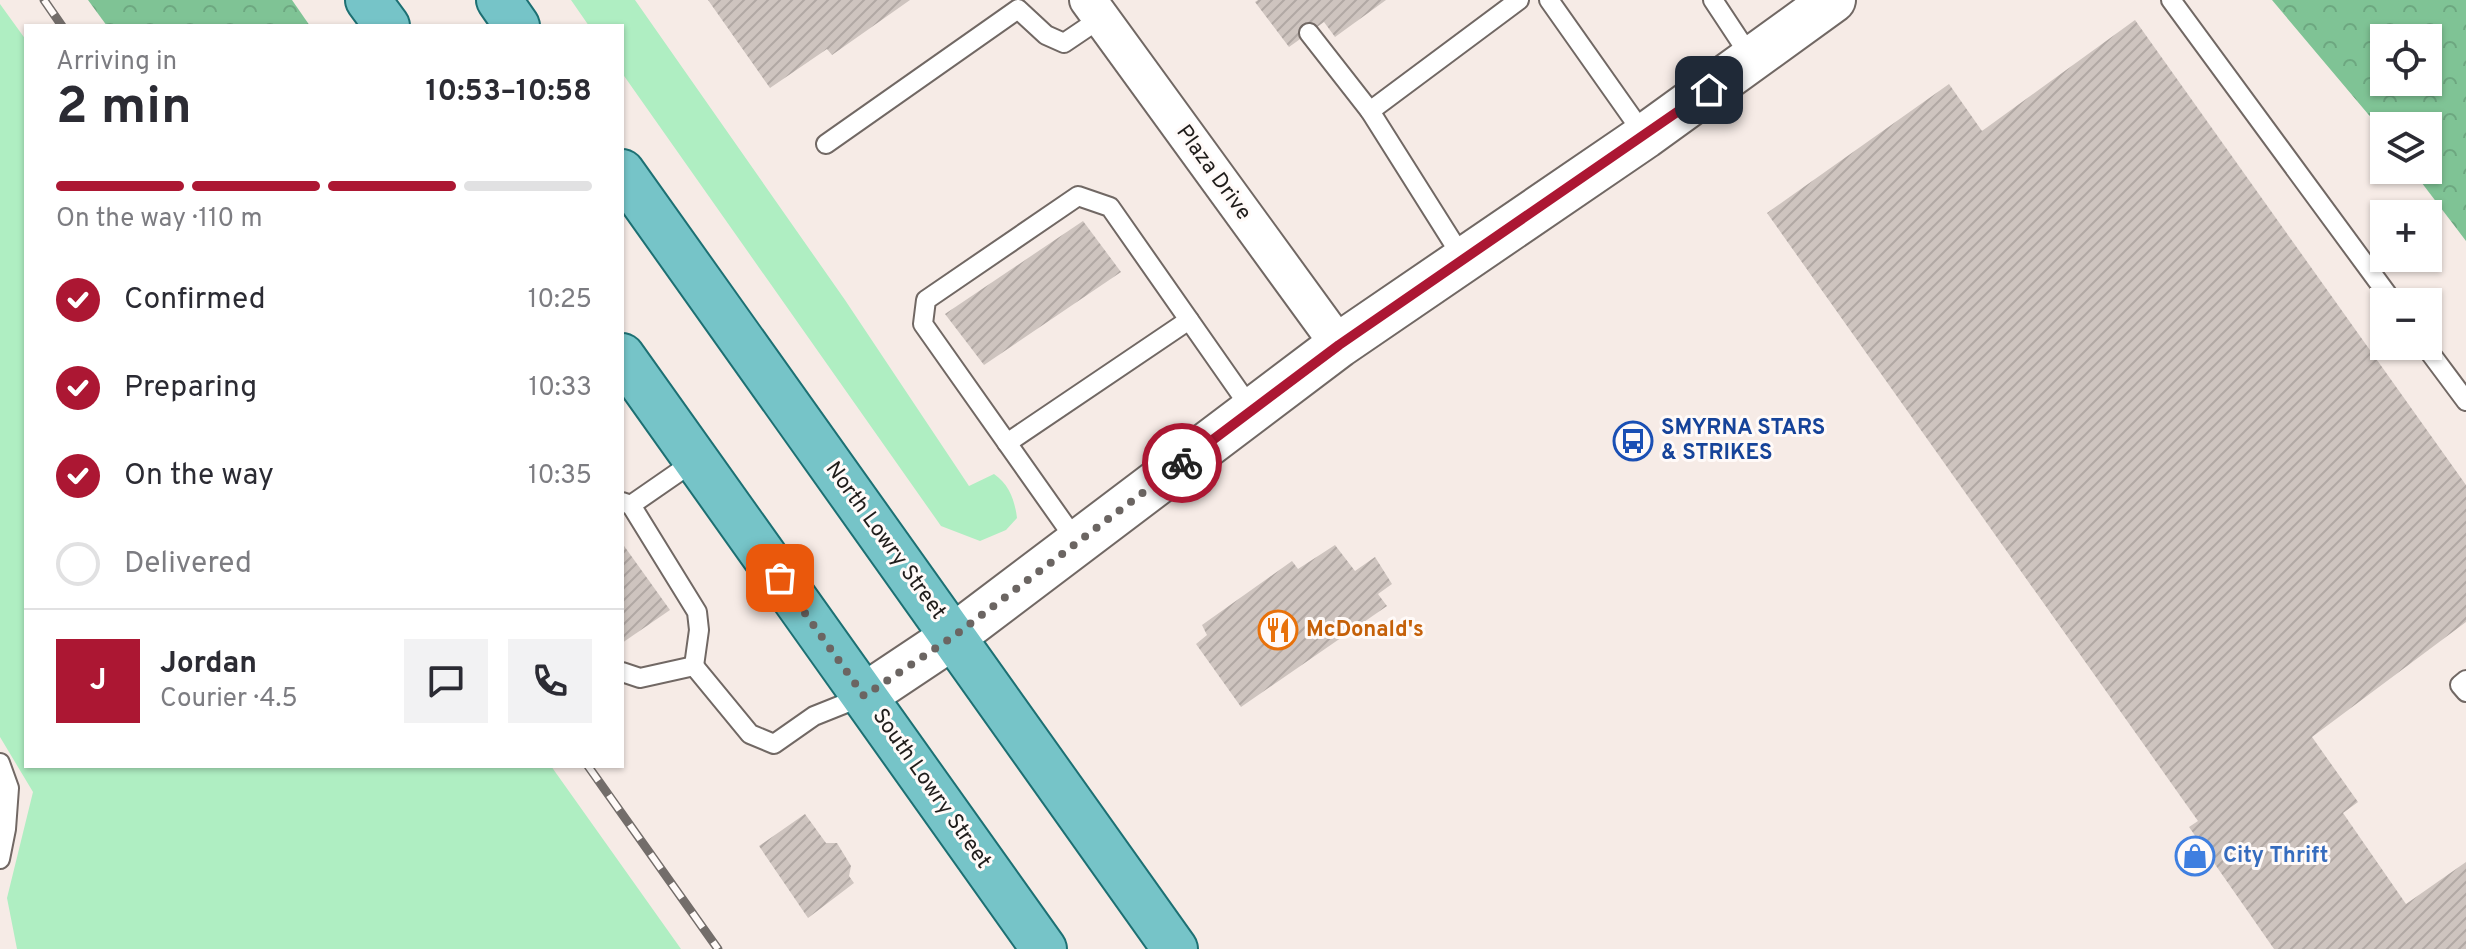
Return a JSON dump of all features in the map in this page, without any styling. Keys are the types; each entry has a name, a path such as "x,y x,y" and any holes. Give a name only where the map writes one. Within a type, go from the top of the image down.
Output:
{"main road":[{"path":"368,0 386,24"},
{"path":"499,0 516,24"},
{"name":"North Lowry Street","path":"624,175 1175,949"},
{"name":"South Lowry Street","path":"624,359 1044,949"}],"street":[{"path":"864,696 954,636 1339,345 1645,136 1833,0"},
{"name":"Plaza Drive","path":"1094,9 1339,345"}],"lane":[{"path":"1370,111 1519,0"},
{"path":"1549,0 1645,136"},
{"path":"1713,0 1752,59"},
{"path":"2171,0 2383,288"},
{"path":"826,144 1015,4 1046,35 1064,43 1094,9"},
{"path":"1309,33 1370,111 1464,260"},
{"path":"1077,542 923,324 926,300 1078,196 1110,207 1253,410"},
{"path":"1007,443 1189,320"},
{"path":"2435,360 2466,401"},
{"path":"696,460 626,503 697,612 699,630 694,666 750,734 774,744 814,716 864,696"},
{"path":"624,673 640,678 694,666"},
{"path":"2466,680 2460,685 2466,692"},
{"path":"0,763 9,788 0,859"}],"green space":[{"path":"88,0 292,0 309,24 106,24"},
{"path":"571,0 635,0 845,300 969,486 994,474 1007,488 1017,518 1006,530 980,541 941,526 624,76 624,24 588,24"},
{"path":"2272,0 2466,0 2466,241 2442,209 2442,200 2435,200 2423,184 2442,184 2442,112 2370,112 2370,116"},
{"path":"0,4 24,37 24,768 552,768 681,949 17,949 7,898 33,792 0,737"}],"building":[{"path":"708,0 910,0 832,55 827,49 770,88"},
{"path":"1386,0 1335,37 1324,22 1289,47 1255,2"},
{"path":"2135,20 2370,350 2370,360 2377,360 2466,485 2466,622 2312,737 2358,802 2343,813 2406,904 2466,862 2466,949 2274,949 2189,827 2198,821 1767,213 1949,84 1982,131"},
{"path":"1083,221 1121,272 984,365 945,314"},
{"name":"McDonald's","path":"1335,545 1355,571 1375,557 1392,584 1378,594 1387,606 1241,707 1196,644 1207,635 1202,625 1292,561 1298,569"},
{"path":"624,546 670,610 624,642"},
{"path":"805,814 826,843 837,843 851,866 849,876 854,883 808,918 759,846"}],"railway":[{"path":"44,0 61,24"},
{"path":"589,768 718,949"}],"way so far":[{"path":"780,578 864,696 954,636 1182,463"}],"place":[{"name":"SMYRNA STARS & STRIKES","path":"1633,441"},
{"name":"McDonald's","path":"1278,630"},
{"name":"City Thrift","path":"2195,856"}],"route":[{"path":"1182,463 1339,345 1709,90"}]}
